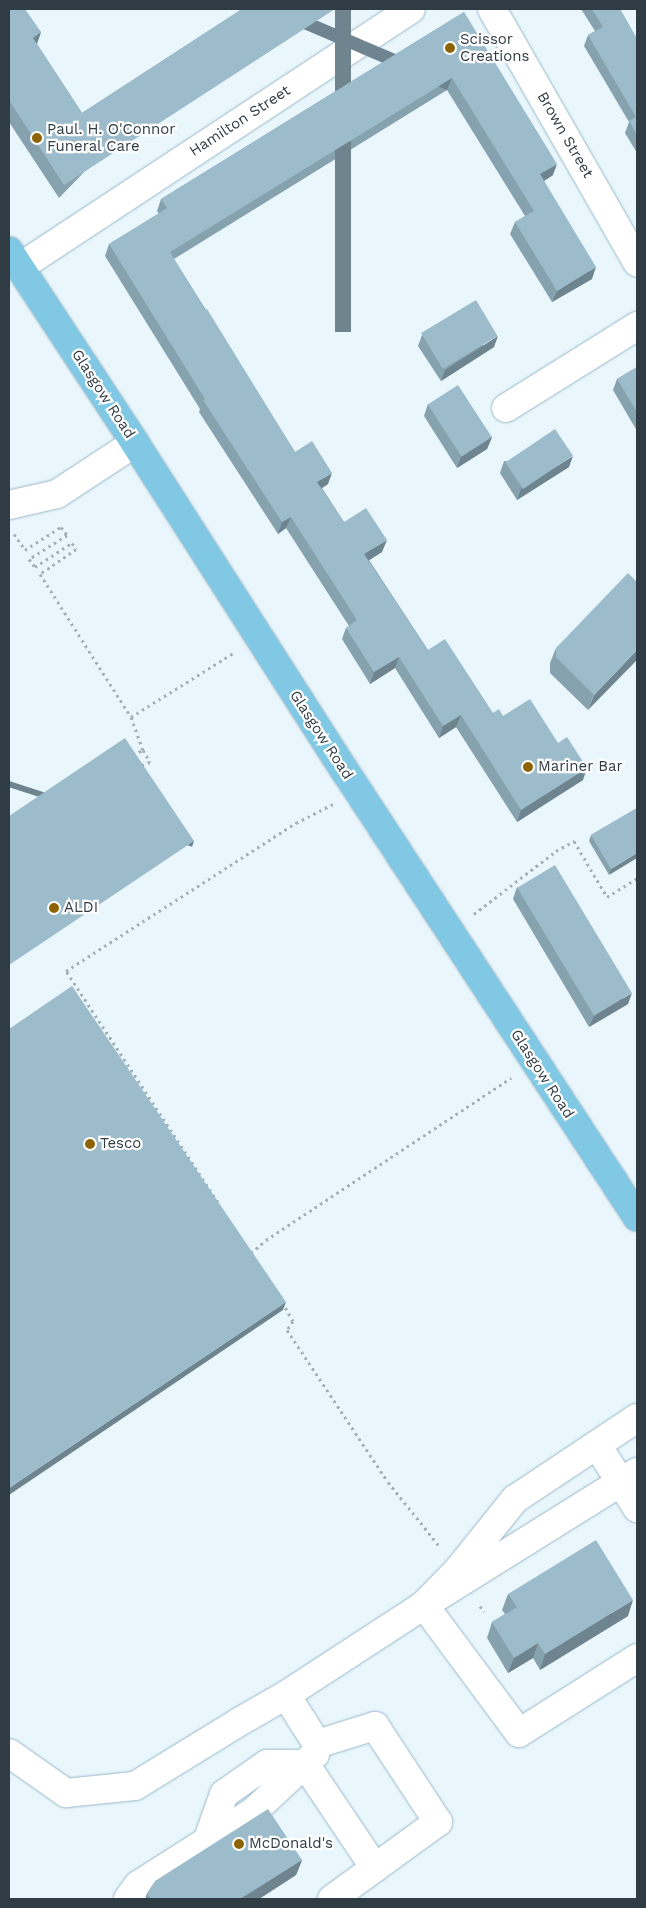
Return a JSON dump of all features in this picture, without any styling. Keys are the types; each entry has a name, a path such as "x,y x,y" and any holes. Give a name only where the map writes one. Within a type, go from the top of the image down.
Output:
{"main road":[{"name":"Glasgow Road","path":"14,259 135,443 358,791 637,1217"}],"street":[{"name":"Hamilton Street","path":"14,259 411,9"},
{"name":"Brown Street","path":"492,9 637,262"},
{"path":"506,408 637,326"},
{"path":"9,505 57,494 135,443"},
{"path":"461,1576 515,1499 637,1418"},
{"path":"597,1445 629,1477 637,1508"},
{"path":"9,1753 66,1793 135,1786 238,1722 286,1696 424,1605 461,1576 629,1477"},
{"path":"424,1605 519,1733 637,1658"},
{"path":"286,1696 311,1754 375,1868"},
{"path":"128,1899 138,1885 253,1812 311,1754 375,1726 438,1822 332,1899"}],"path":[{"path":"9,526 25,550 61,527 66,535 30,559 35,567 72,543 76,549 40,574 131,717 143,750 150,762 138,766"},
{"path":"131,717 258,637"},
{"path":"131,756 143,750"},
{"path":"219,1203 66,971 296,823 358,791"},
{"path":"450,932 556,851 574,841 607,897 637,878"},
{"path":"244,1252 251,1253 266,1240 499,1086"},
{"path":"246,1244 257,1261"},
{"path":"278,1295 293,1321 287,1330 388,1482 461,1576 484,1612"}],"building":[{"path":"9,9 25,9 41,32 33,38 82,113 242,9 335,9 64,185 9,100"},
{"path":"592,9 620,9 637,39 637,135 629,121 636,117 588,35 603,27"},
{"path":"464,12 557,164 540,174 596,267 557,291 515,222 534,211 452,78 170,252 295,452 312,441 332,473 317,482 344,522 366,508 387,540 364,554 428,650 445,639 493,713 499,709 503,716 530,699 558,743 567,737 587,768 521,810 461,715 443,726 399,657 374,672 346,628 357,620 291,517 282,522 203,400 205,399 109,244 167,208 161,199"},
{"path":"476,300 498,336 443,369 421,333"},
{"path":"637,367 637,412 617,379"},
{"path":"458,385 492,437 462,457 428,405"},
{"path":"555,429 573,456 523,489 505,463"},
{"path":"628,573 637,582 637,650 594,695 556,657 556,648"},
{"name":"ALDI","path":"125,738 194,841 9,965 9,816"},
{"path":"637,808 637,853 611,869 591,835"},
{"path":"555,865 632,993 594,1015 517,888"},
{"name":"Tesco","path":"72,986 286,1302 9,1488 9,1029"},
{"path":"596,1540 633,1600 545,1654 538,1643 514,1658 492,1622 517,1607 508,1594"},
{"name":"McDonald's","path":"268,1809 302,1860 240,1899 151,1899 147,1893 155,1881"}],"place":[{"name":"Scissor Creations","path":"450,48"},
{"name":"Paul. H. O'Connor Funeral Care","path":"37,138"},
{"name":"Mariner Bar","path":"528,767"},
{"name":"ALDI","path":"54,908"},
{"name":"Tesco","path":"90,1144"},
{"name":"McDonald's","path":"239,1844"}]}
